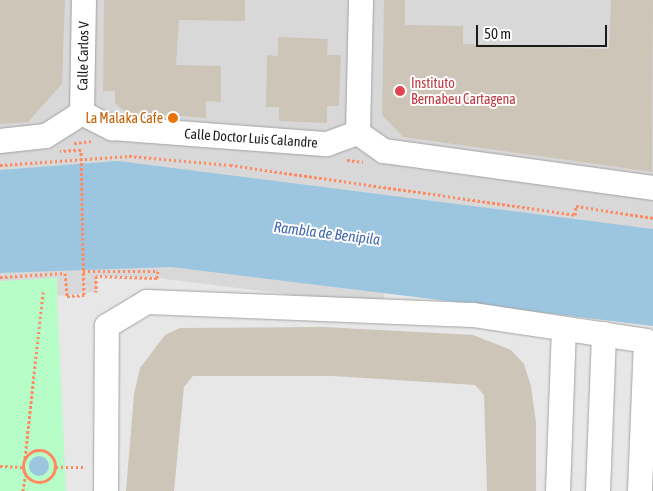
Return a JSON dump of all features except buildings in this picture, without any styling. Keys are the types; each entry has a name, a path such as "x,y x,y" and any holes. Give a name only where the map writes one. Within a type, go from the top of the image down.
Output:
{"street":[{"name":"Calle Carlos V","path":"82,113 84,0"},
{"path":"361,0 358,133 384,151 653,188"},
{"name":"Calle Doctor Luis Calandre","path":"82,113 112,128 327,144 358,133"},
{"path":"0,141 46,136 82,113"},
{"path":"106,491 108,326 147,302 473,315 646,341 640,491"},
{"path":"558,491 564,329"},
{"path":"598,491 604,334"}],"path":[{"name":"Calle Doctor Luis Calandre","path":"0,165 129,156 230,165 575,215 576,206 653,218"},
{"path":"0,277 65,274 67,296 84,295 81,160"},
{"path":"83,271 158,271 157,278 96,276 96,292"},
{"path":"23,491 25,475 22,467 43,292"},
{"path":"24,458 41,450 50,453 56,467"},
{"path":"0,466 22,467"},
{"path":"56,467 106,467"},
{"path":"25,475 40,483 48,480 56,467"}],"shaded area":[{"path":"0,0 653,0 653,491 0,491"},
{"path":"96,276 157,278 384,306 384,293 653,326 653,491 66,491 57,296 96,292"}],"green space":[{"path":"57,278 66,491 0,491 0,281"}],"water":[{"name":"Rambla de Benipila","path":"118,161 653,229 653,326 171,267 0,273 0,170"},
{"path":"39,456 46,459 49,466 46,473 39,476 32,473 29,466 32,459"}],"place":[{"name":"Instituto Bernabeu Cartagena","path":"400,91"},
{"name":"La Malaka Cafe","path":"173,118"}]}
